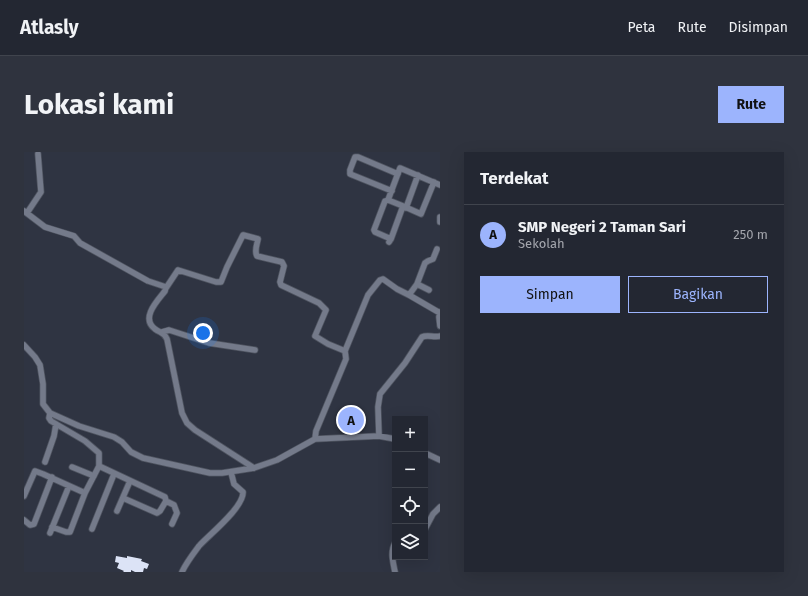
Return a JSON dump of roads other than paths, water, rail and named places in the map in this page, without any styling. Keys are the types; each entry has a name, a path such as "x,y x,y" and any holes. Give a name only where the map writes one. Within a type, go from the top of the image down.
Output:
{"street":[{"path":"38,154 41,192 26,212 46,227 74,236 80,243 148,281 165,286 166,288"},
{"path":"392,191 350,174 350,170 355,157 358,157 398,174"},
{"path":"418,175 390,241 374,232 385,201 388,200 400,168 418,175 440,185"},
{"path":"388,200 421,214 434,182"},
{"path":"255,350 209,343 169,330 162,332 155,330 151,325 149,318 152,310 178,270 216,282 221,282 243,235 258,239 256,249 257,256 282,262 284,266 280,285 320,303 326,310 315,336 328,344 345,351"},
{"path":"409,295 417,284 424,265 433,259 438,249"},
{"path":"316,439 316,431 346,359 345,351 368,295 380,280 384,279 394,287 440,312 440,326"},
{"path":"417,284 429,290"},
{"path":"162,332 167,339 182,413 187,423 195,430 254,468"},
{"path":"379,436 378,407 380,394 422,337 440,336"},
{"path":"24,345 40,365 43,384 43,404 50,413 79,426 118,439 131,452 143,458 210,473 231,472 254,468 277,460 316,439 379,436 392,438"},
{"path":"50,413 49,418 56,424 94,447 99,453 99,466 70,532 51,530 69,486"},
{"path":"45,462 54,436 56,424"},
{"path":"428,455 440,460"},
{"path":"99,466 165,496 166,501 174,505 178,513 172,524"},
{"path":"72,467 94,476"},
{"path":"24,496 26,486 35,471 52,477 86,493"},
{"path":"182,572 196,550 234,511 242,498 243,492 234,484 231,472"},
{"path":"92,529 114,474"},
{"path":"24,520 30,525 34,524 52,477"},
{"path":"118,510 130,481"},
{"path":"123,498 158,513 166,501"},
{"path":"428,524 433,514 440,507"},
{"path":"393,560 394,571"}],"place":[{"name":"SMP Negeri 2 Taman Sari","path":"351,420"}]}
